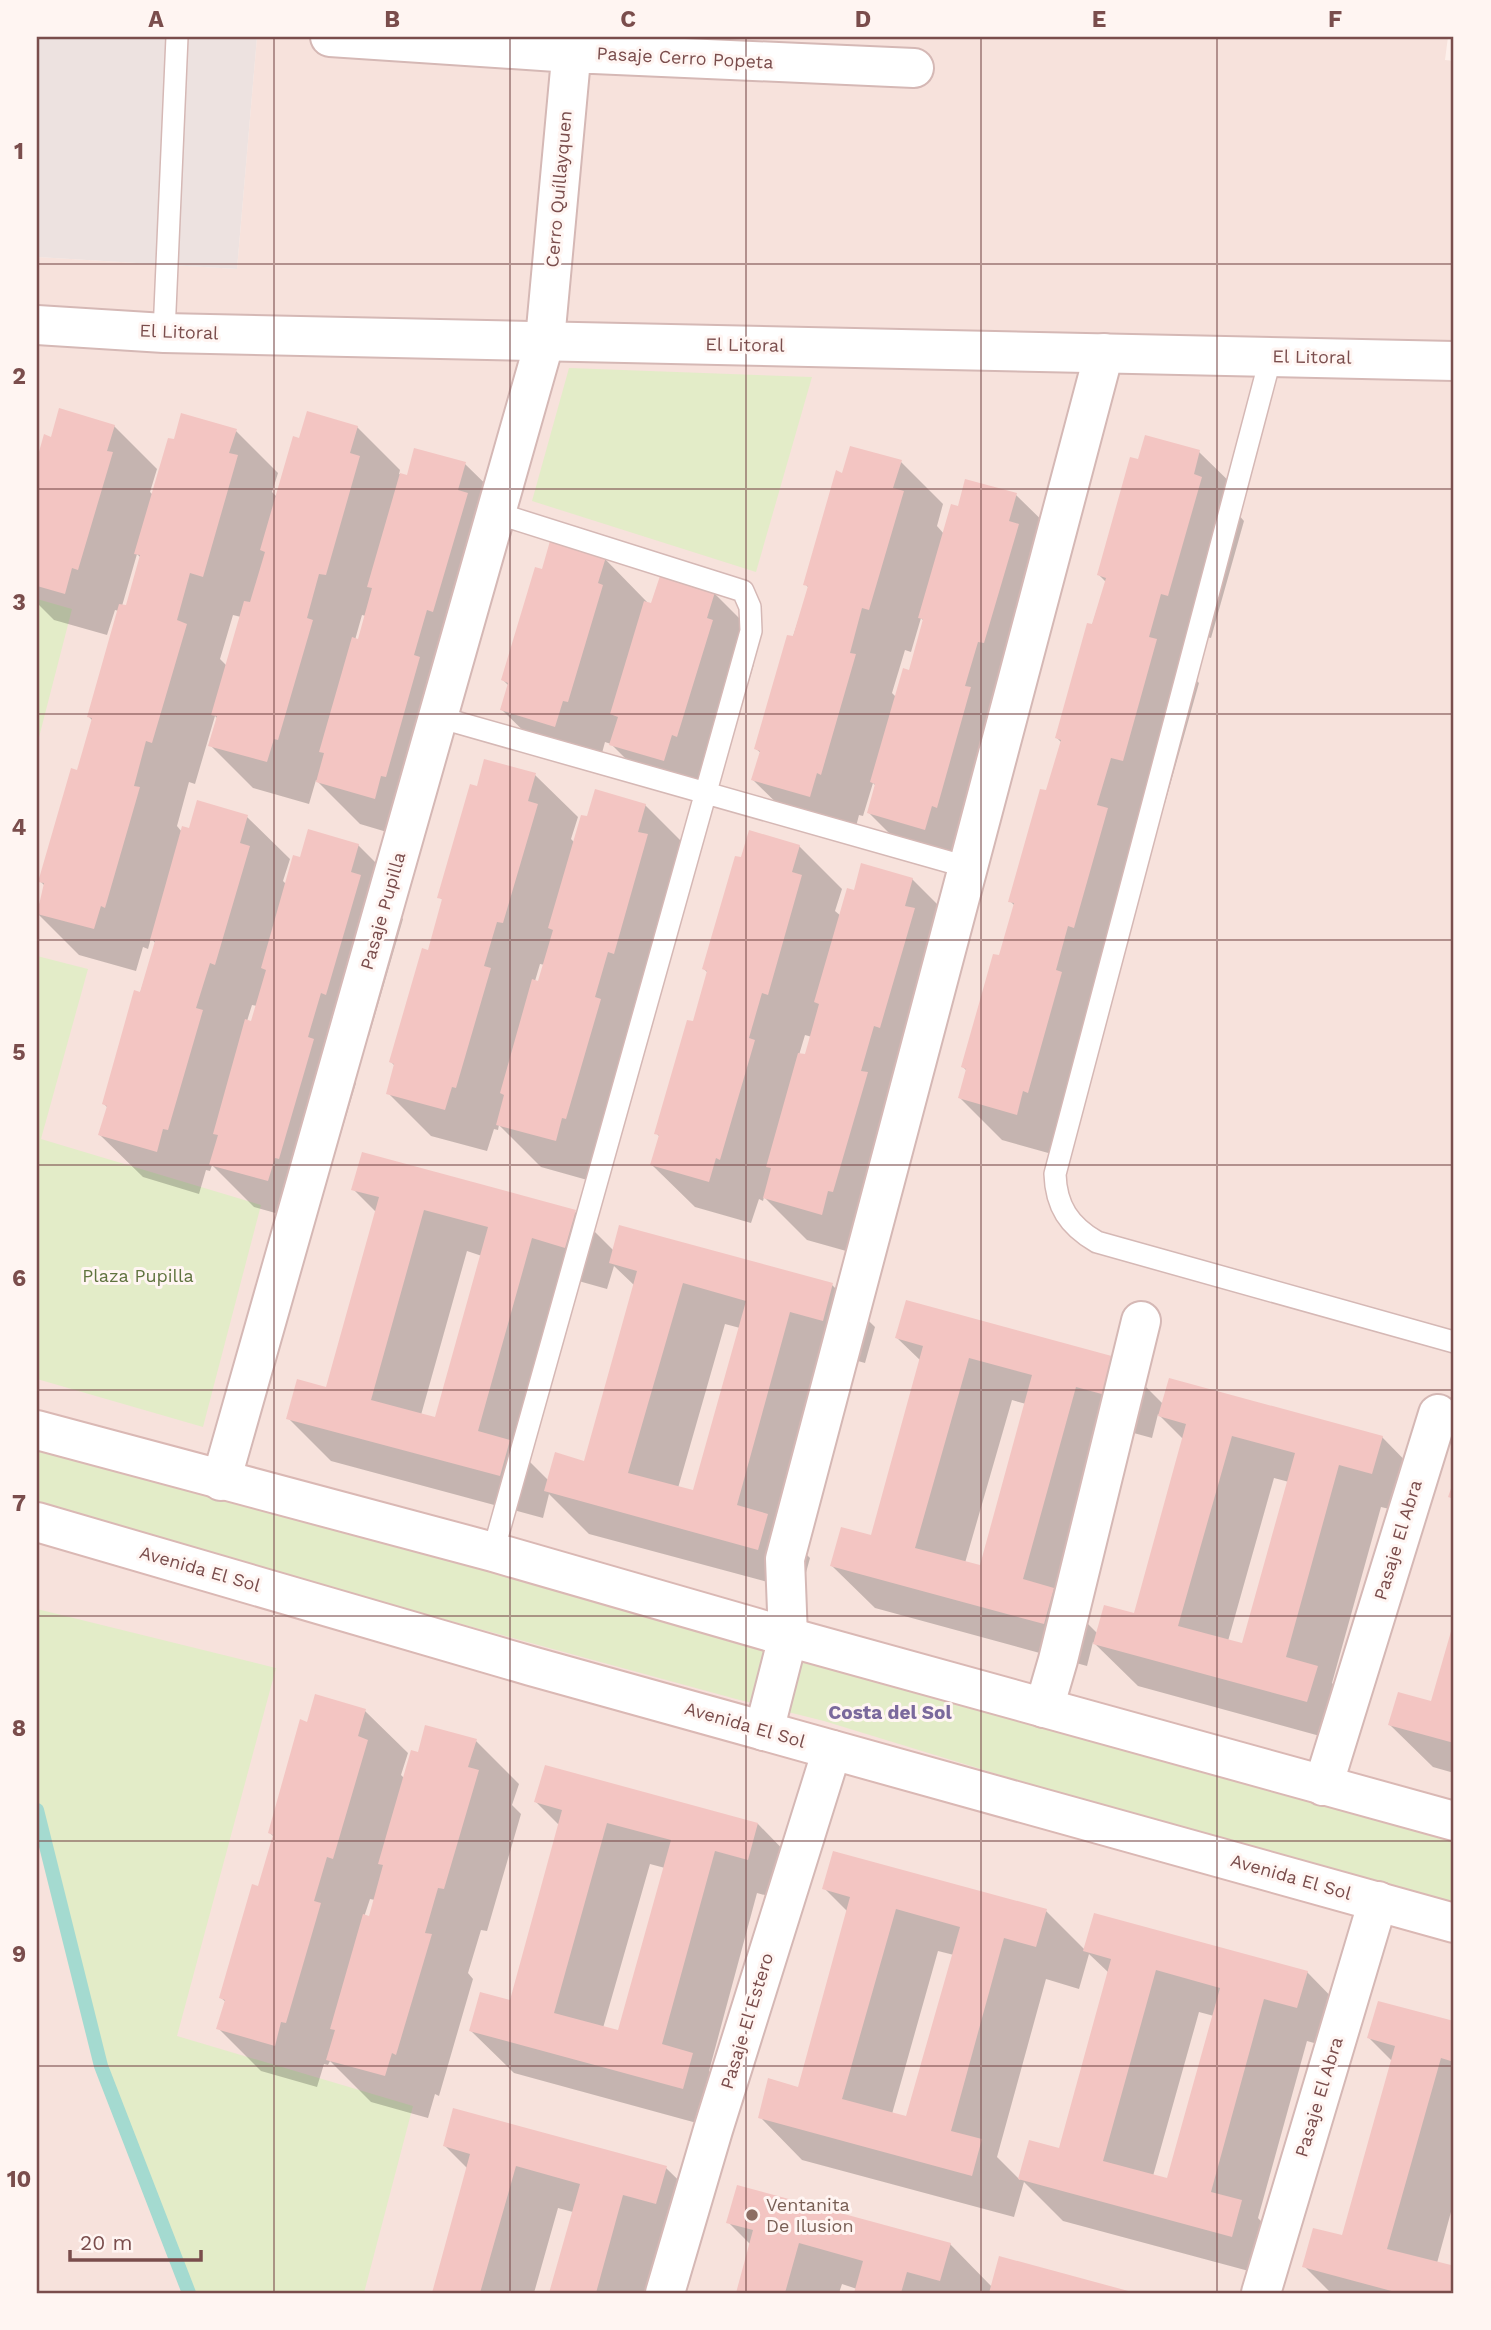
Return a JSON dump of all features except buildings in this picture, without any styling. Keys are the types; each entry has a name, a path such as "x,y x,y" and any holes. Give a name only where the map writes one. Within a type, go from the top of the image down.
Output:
{"street":[{"name":"Pasaje Cerro Popeta","path":"330,37 572,45 914,68"},
{"name":"Cerro Quíllayquen","path":"545,340 572,45"},
{"name":"El Litoral","path":"37,325 164,333 1454,360"},
{"name":"Pasaje Pupilla","path":"221,1481 545,340"},
{"path":"764,1731 788,1636 785,1559 1104,353"},
{"path":"1044,1708 1141,1321"},
{"name":"Pasaje El Abra","path":"1323,1786 1438,1414"},
{"path":"37,1430 494,1552 1454,1821"},
{"name":"Avenida El Sol","path":"37,1522 531,1666 1454,1923"},
{"name":"Pasaje El Estero","path":"665,2293 832,1750"},
{"name":"Pasaje El Abra","path":"1261,2293 1378,1901"}],"lane":[{"path":"164,333 177,37"},
{"path":"1271,356 1055,1174 1056,1190 1060,1206 1069,1221 1097,1242 1454,1342"},
{"path":"494,1552 751,631 750,607 743,591 496,513"},
{"path":"438,717 967,867"}],"shaded area":[{"path":"37,37 257,37 237,269 37,257"},
{"path":"257,37 1448,37 1445,60 1454,61 1454,2293 37,2293 37,257 237,269"}],"green space":[{"path":"569,368 812,377 756,572 532,501"},
{"path":"37,599 72,609 37,745"},
{"name":"Plaza Pupilla","path":"37,956 88,969 41,1139 261,1205 203,1427 37,1379"},
{"path":"37,1434 1454,1840 1454,1910 1382,1892 824,1721 37,1508"},
{"path":"37,1609 276,1668 177,2036 413,2106 364,2293 189,2293 101,2066 37,1810"}],"waterway":[{"path":"37,1810 101,2066 189,2293"}],"place":[{"name":"Ventanita De Ilusion","path":"752,2215"}],"district":[{"name":"Costa del Sol","path":"890,1712"}]}
